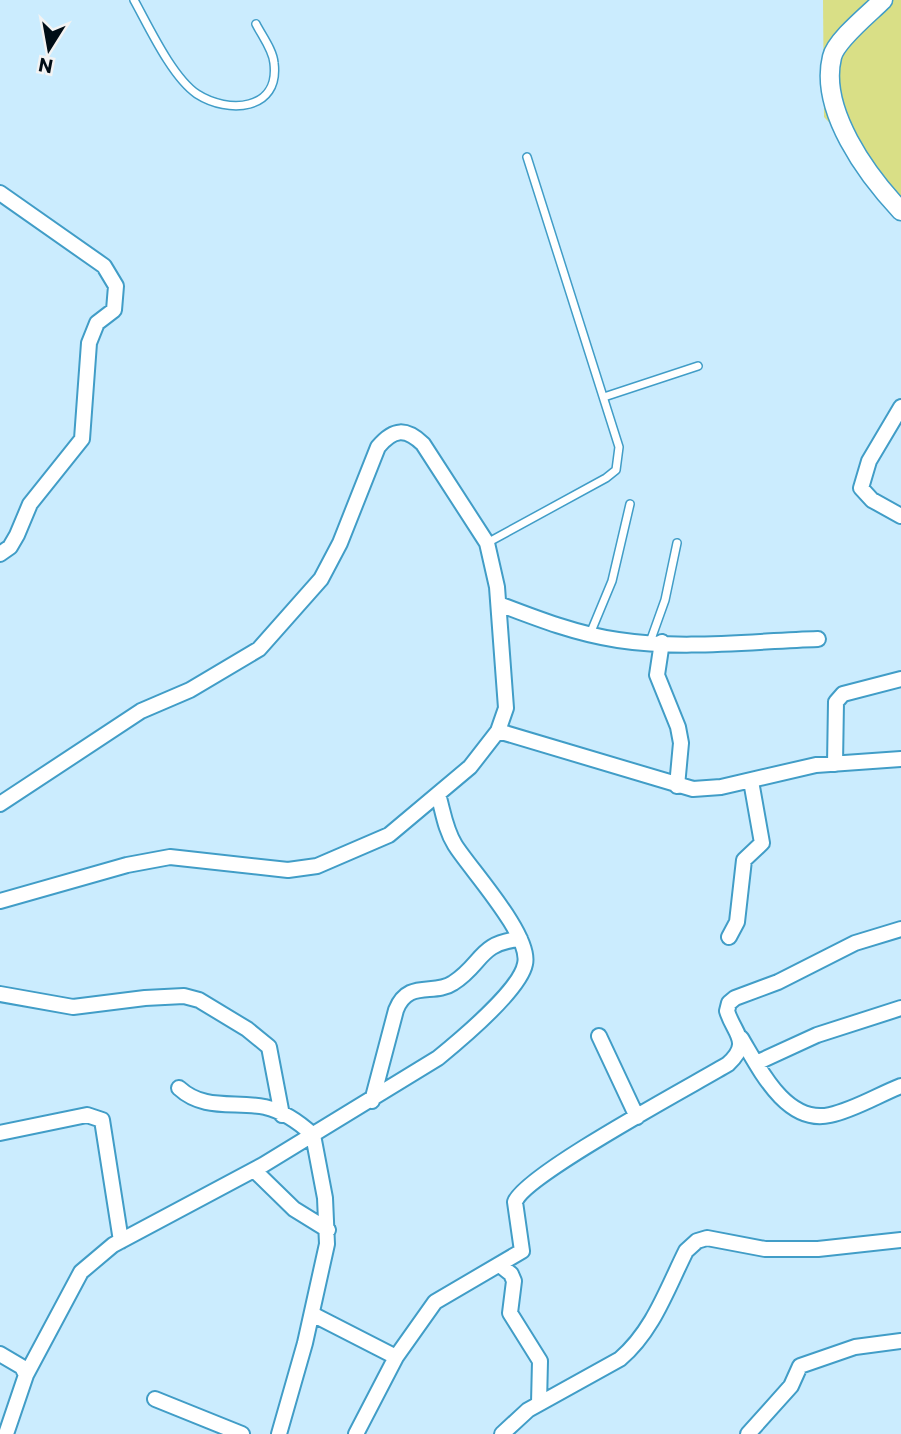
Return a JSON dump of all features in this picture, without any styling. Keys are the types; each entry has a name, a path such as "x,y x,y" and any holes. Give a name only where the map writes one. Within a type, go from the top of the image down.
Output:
{"street":[{"path":"883,0 838,46 832,56 832,76 836,114 877,187 901,211"},
{"path":"0,193 104,266 116,286 117,295 114,310 97,323 89,343 82,439 30,504 10,547 0,554"},
{"path":"901,407 869,461 861,488 872,500 901,516"},
{"path":"0,804 141,711 190,690 260,649 321,579 340,543 378,447 388,435 401,431 412,434 424,444 487,543 499,604 507,684 506,708 498,731 470,766 389,835 317,866 288,870 170,857 127,865 0,901"},
{"path":"499,604 590,634 656,642 818,639"},
{"path":"656,642 657,674 678,727 681,743 677,786"},
{"path":"835,764 836,702 843,694 901,679"},
{"path":"498,731 618,765 677,786 706,789 801,768 901,759"},
{"path":"729,937 737,922 744,860 762,843 751,780"},
{"path":"6,1434 26,1375 81,1272 121,1241 254,1170 372,1101 438,1058 496,1003 519,977 526,955 520,939 477,870 456,847 447,830 438,794"},
{"path":"901,929 855,943 778,982 735,998 729,1003 727,1011 771,1087 802,1111 820,1116 832,1115 901,1086"},
{"path":"372,1101 396,1010 403,998 418,989 452,984 492,945 520,939"},
{"path":"0,994 73,1007 145,998 184,996 199,1000 261,1038 269,1047 282,1115"},
{"path":"756,1063 817,1035 901,1008"},
{"path":"599,1036 637,1117"},
{"path":"356,1434 396,1357 435,1302 501,1266 522,1251 515,1212 517,1195 547,1172 728,1064 737,1057 741,1038"},
{"path":"179,1088 196,1101 263,1107 282,1115 313,1135 328,1230 312,1314 279,1434"},
{"path":"1,1130 87,1115 102,1120 121,1241"},
{"path":"254,1170 294,1209 328,1230"},
{"path":"502,1434 539,1403 620,1359 632,1348 645,1335 687,1251 697,1241 707,1238 765,1249 818,1249 901,1240"},
{"path":"501,1266 511,1274 514,1281 510,1314 540,1361 539,1403"},
{"path":"312,1314 396,1357"},
{"path":"748,1434 791,1385 800,1366 855,1347 901,1340"},
{"path":"0,1354 22,1367 26,1375"},
{"path":"155,1399 242,1434"}],"lane":[{"path":"134,0 187,85 205,98 223,104 253,106 267,92 274,78 274,62 256,24"},
{"path":"487,543 564,503 616,470 619,447 527,157"},
{"path":"604,397 698,366"},
{"path":"590,634 612,580 630,504"},
{"path":"656,642 677,543"}],"green space":[{"path":"823,0 901,0 901,198 824,117"}]}
